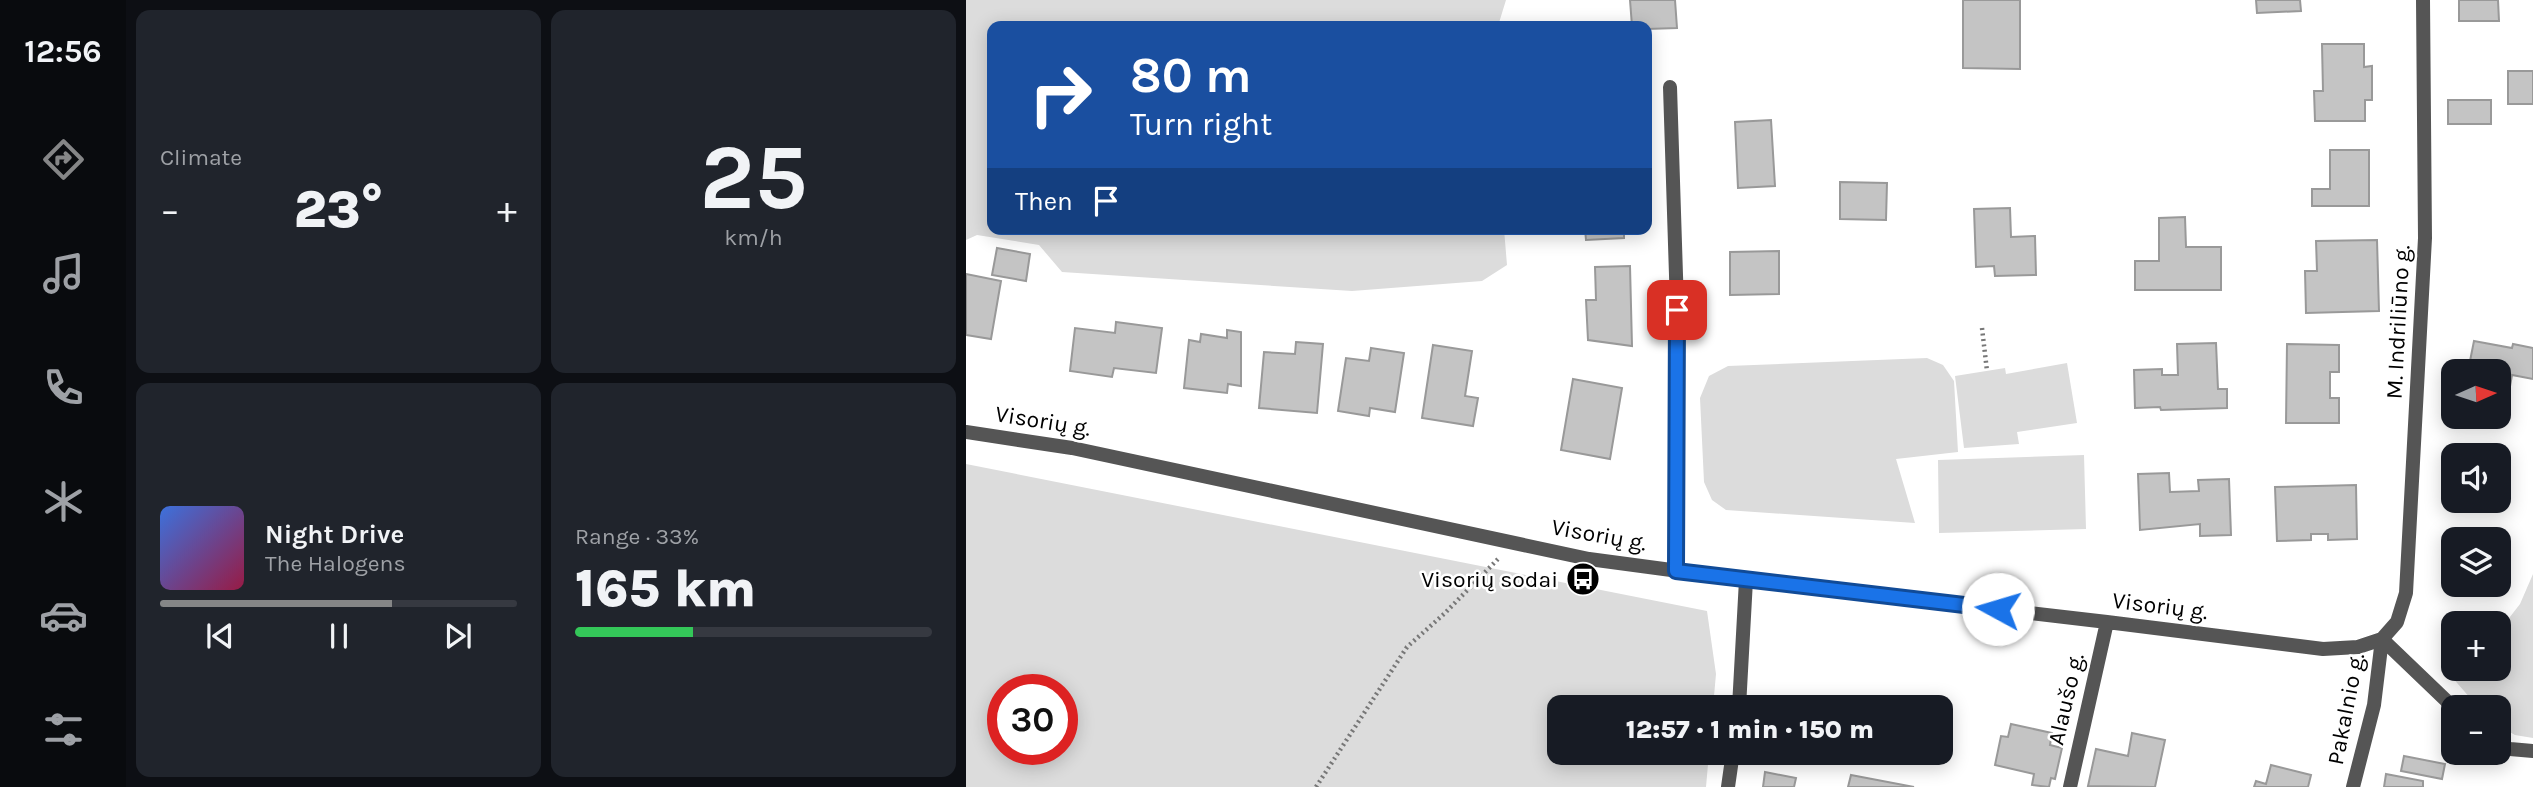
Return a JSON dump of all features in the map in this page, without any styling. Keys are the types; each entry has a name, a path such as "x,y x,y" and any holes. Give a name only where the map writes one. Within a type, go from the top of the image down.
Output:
{"street":[{"name":"M. Indriliūno g.","path":"2382,639 2397,622 2406,593 2425,238 2423,0"},
{"path":"1670,87 1678,338 1676,571"},
{"name":"Visorių g.","path":"966,432 1072,448 1589,559 2323,649 2358,648 2382,639"},
{"path":"1740,695 1746,580"},
{"name":"Alaušo g.","path":"2070,787 2107,622"},
{"path":"2382,639 2441,696"},
{"name":"Pakalnio g.","path":"2353,787 2374,705 2382,639"},
{"path":"2511,749 2533,751"},
{"path":"1728,787 1731,765"}],"path":[{"path":"1982,328 1987,371"},
{"path":"1316,787 1407,647 1514,542"}],"shaded area":[{"path":"966,0 1506,0 1500,21 987,21 987,235 1504,235 1507,265 1482,281 1352,291 1062,272 1039,245 977,235 966,240"},
{"path":"1927,358 1943,365 1954,381 1958,452 1896,459 1915,523 1726,510 1712,500 1704,482 1700,398 1709,376 1728,366"},
{"path":"2067,363 2077,423 2017,432 2019,444 1964,448 1955,376 2005,368 2006,374"},
{"path":"2084,455 2086,529 1939,533 1938,460"},
{"path":"966,464 1707,611 1716,674 1714,695 1547,695 1547,765 1708,765 1706,787 966,787"},
{"path":"2533,574 2533,738 2511,733 2511,695 2468,695 2455,681 2511,681 2511,616 2520,604"}],"building":[{"path":"1630,0 1675,0 1677,28 1652,29 1652,21 1632,21"},
{"path":"1963,0 2020,0 2020,69 1963,68"},
{"path":"2256,0 2300,0 2301,11 2257,13"},
{"path":"2459,0 2498,0 2499,21 2459,21"},
{"path":"2322,44 2364,44 2364,67 2372,66 2372,100 2365,100 2365,121 2315,121 2314,91 2323,91"},
{"path":"2508,71 2533,71 2533,104 2508,104"},
{"path":"2448,100 2491,100 2491,124 2448,124"},
{"path":"1771,120 1775,186 1738,188 1735,122"},
{"path":"2330,150 2369,150 2369,206 2312,206 2312,189 2330,189"},
{"path":"1840,182 1887,183 1886,220 1840,219"},
{"path":"2010,208 2011,237 2035,236 2036,275 1995,276 1994,266 1976,267 1974,209"},
{"path":"2185,217 2186,247 2221,247 2221,290 2135,290 2135,261 2159,261 2159,218"},
{"path":"1586,235 1624,235 1624,238 1586,240"},
{"path":"2377,240 2379,311 2306,313 2305,271 2317,271 2316,241"},
{"path":"997,248 1030,254 1026,281 992,275"},
{"path":"1779,251 1779,294 1730,295 1730,252"},
{"path":"1630,266 1632,346 1588,340 1586,300 1596,300 1595,267"},
{"path":"966,274 1001,281 991,339 966,335"},
{"path":"1116,322 1162,328 1156,373 1114,368 1112,377 1070,371 1075,328 1115,333"},
{"path":"1227,330 1241,332 1241,386 1228,384 1227,393 1184,388 1189,340 1200,342 1201,334 1227,338"},
{"path":"2474,341 2512,348 2513,344 2533,348 2533,379 2512,375 2511,381 2511,359 2470,359"},
{"path":"1296,342 1323,344 1317,413 1259,408 1264,352 1295,354"},
{"path":"2216,343 2218,389 2227,389 2227,408 2135,408 2134,370 2162,369 2162,375 2178,375 2177,344"},
{"path":"2287,344 2339,345 2339,372 2330,372 2330,398 2339,398 2339,423 2286,423"},
{"path":"1433,345 1472,351 1465,396 1478,398 1473,426 1422,418"},
{"path":"1371,348 1404,353 1395,412 1370,408 1369,416 1338,411 1346,358 1369,361"},
{"path":"1573,379 1622,388 1610,459 1561,450"},
{"path":"2169,473 2170,492 2199,491 2198,480 2229,479 2231,535 2200,536 2200,524 2140,530 2138,474"},
{"path":"2356,485 2357,539 2328,540 2328,534 2311,534 2311,540 2277,541 2275,487"},
{"path":"2011,724 2052,733 2050,745 2062,748 2055,779 2051,778 2049,787 2032,785 2034,774 1995,765 2001,736 2008,737"},
{"path":"2132,733 2165,740 2155,787 2088,786 2096,749 2128,756"},
{"path":"2404,756 2445,765 2442,779 2401,771"},
{"path":"2271,765 2311,775 2308,787 2254,787 2256,781 2266,784"},
{"path":"1765,772 1796,778 1794,787 1763,787"},
{"path":"2386,774 2423,781 2423,787 2384,787"},
{"path":"1851,775 1914,787 1848,787"}],"place":[{"name":"Visorių sodai","path":"1583,579"}],"route":[{"path":"1677,310 1676,571 1998,609"}]}
